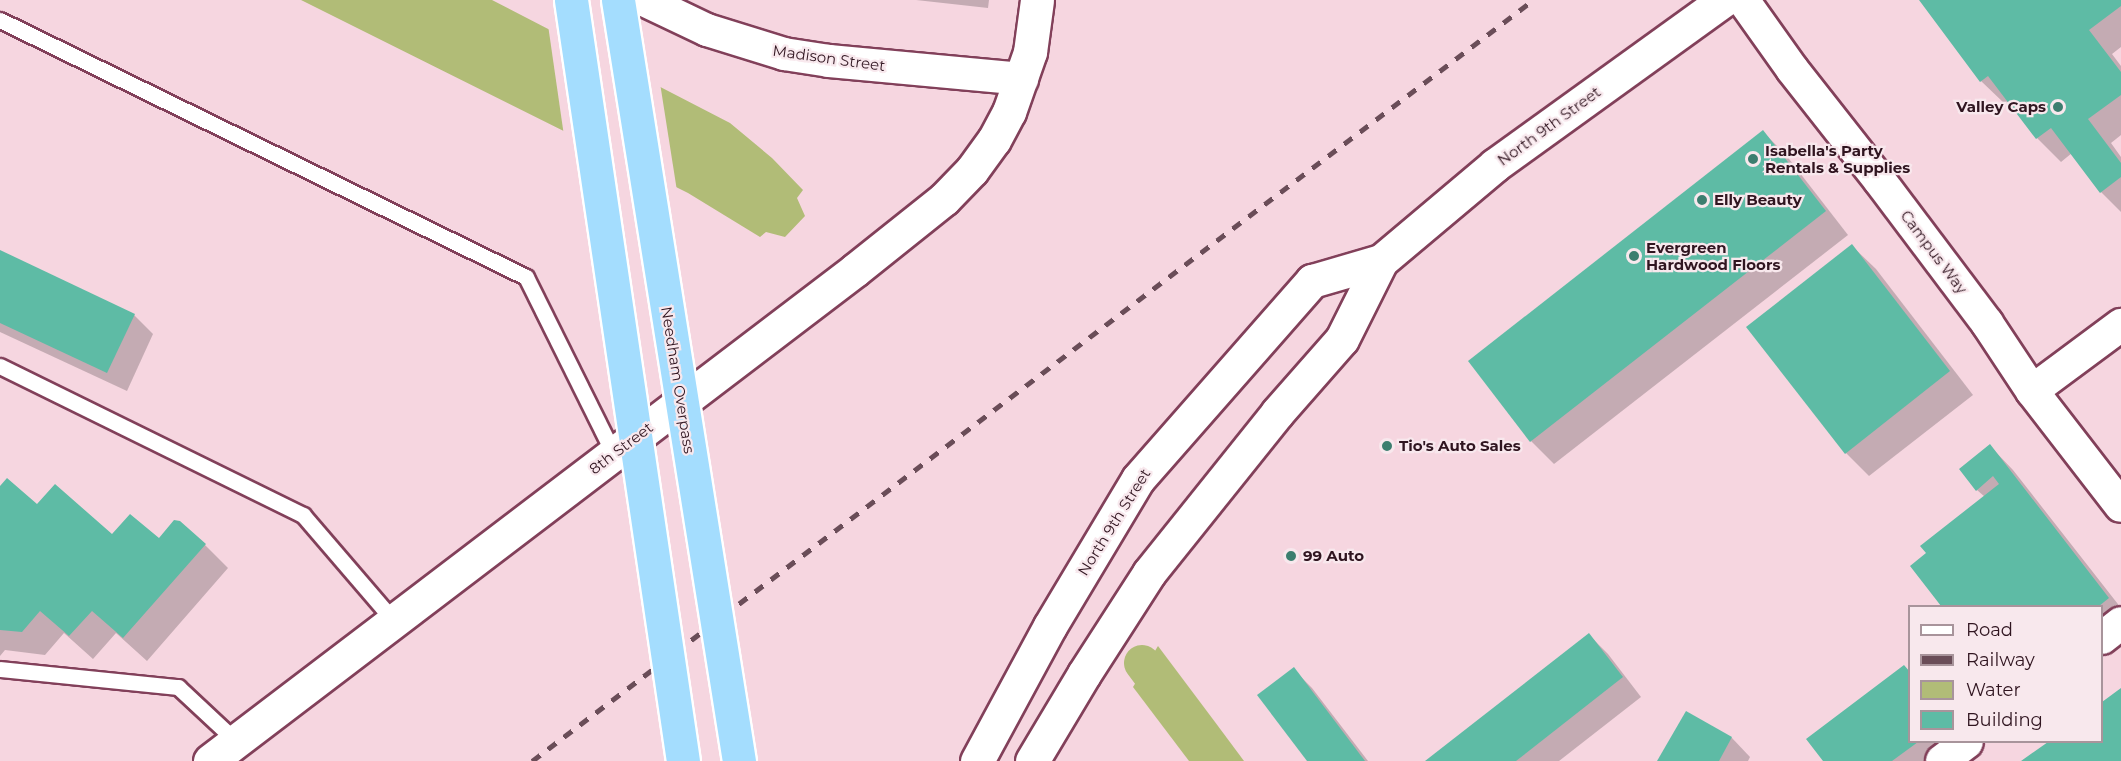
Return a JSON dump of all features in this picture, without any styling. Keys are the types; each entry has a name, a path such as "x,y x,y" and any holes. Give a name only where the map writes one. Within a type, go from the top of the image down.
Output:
{"main road":[{"path":"571,0 684,761"},
{"name":"Needham Overpass","path":"618,0 739,761"},
{"name":"8th Street","path":"210,761 855,270 944,199 972,170 994,140 1022,79 1030,52 1037,0"},
{"name":"North 9th Street","path":"1032,761 1083,674 1149,573 1277,413 1342,339 1381,261 1496,165 1724,0"},
{"name":"North 9th Street","path":"976,761 1050,626 1138,478 1312,281 1381,261"}],"street":[{"name":"Madison Street","path":"644,0 707,30 784,54 830,61 1022,79"},
{"name":"Campus Way","path":"1743,0 1792,69 1987,323 2032,391 2121,506"},
{"path":"2032,391 2121,325"},
{"path":"2103,637 2121,622"},
{"path":"1942,761 1965,743"}],"lane":[{"path":"0,20 526,277 614,454"},
{"path":"0,366 303,515 394,621"},
{"path":"0,669 178,687 236,741"}],"water":[{"path":"301,0 492,0 730,123 772,158 803,190 797,198 805,216 785,237 766,232 760,237 688,193"},
{"path":"1158,646 1244,761 1189,761 1133,687"}],"pier":[{"path":"548,25 660,83 677,191 564,136"}],"building":[{"name":"Valley Caps","path":"1919,0 2121,0 2121,6 2089,30 2121,72 2121,95 2088,119 2121,163 2121,177 2100,193 2051,128 2036,139 1988,76 1980,82"},
{"path":"1763,130 1826,211 1530,442 1468,361"},
{"path":"1852,244 1950,371 1845,454 1746,327"},
{"path":"0,250 135,314 107,373 0,323"},
{"path":"1990,444 2109,598 2100,605 1940,605 1910,566 1926,553 1920,546 1999,484 1993,476 1976,491 1959,469"},
{"path":"7,478 37,504 55,484 112,534 130,514 159,538 174,520 180,521 206,544 123,638 92,611 69,636 40,611 22,632 0,630 0,486"},
{"path":"1589,633 1623,677 1516,761 1425,761"},
{"path":"1904,665 1908,670 1908,743 1917,743 1892,761 1823,761 1806,739"},
{"path":"1294,667 1365,761 1307,761 1257,695"},
{"path":"2121,688 2121,761 2021,761 2047,743 2103,743 2103,701"},
{"path":"1686,711 1732,737 1719,761 1657,761"}],"waterway":[{"path":"1142,663 1215,761"}],"railway":[{"path":"532,761 1533,0"}],"place":[{"name":"Valley Caps","path":"2058,107"},
{"name":"Isabella's Party Rentals & Supplies","path":"1753,159"},
{"name":"Elly Beauty","path":"1702,200"},
{"name":"Evergreen Hardwood Floors","path":"1634,256"},
{"name":"Tio's Auto Sales","path":"1387,446"},
{"name":"99 Auto","path":"1291,556"}]}
